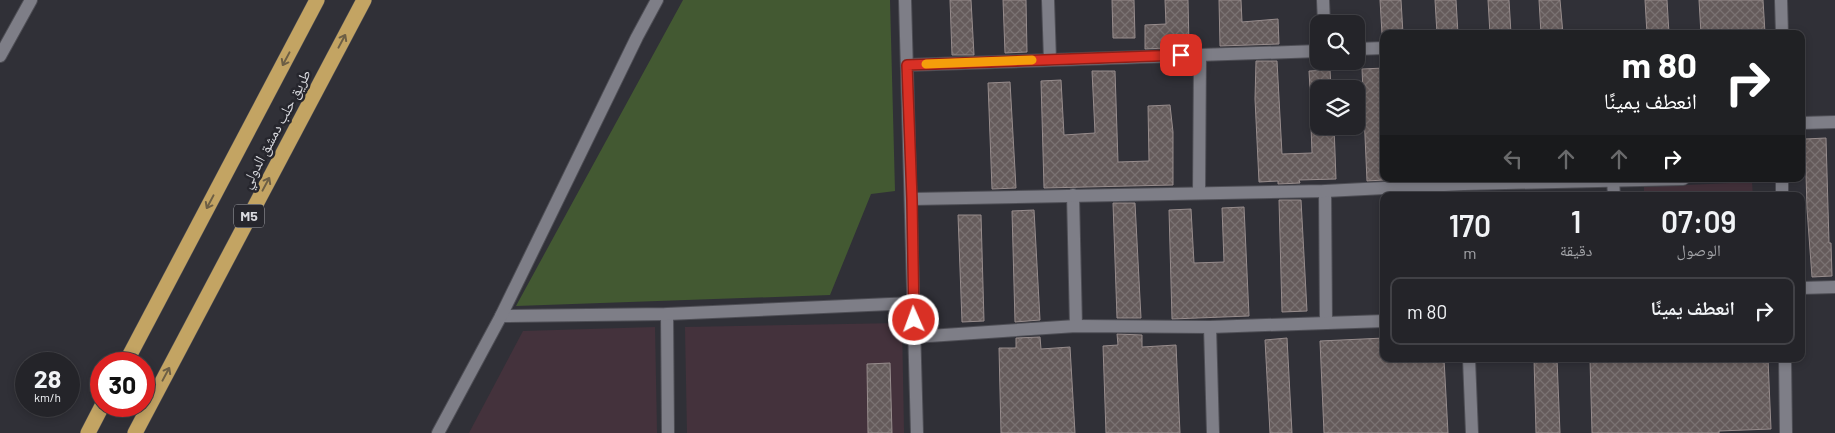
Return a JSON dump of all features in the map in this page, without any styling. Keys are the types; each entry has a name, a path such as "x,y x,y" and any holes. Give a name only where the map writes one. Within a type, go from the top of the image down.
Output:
{"highway":[{"name":"طريق حلب دمشق الدولي","path":"130,352 317,0"},
{"name":"طريق حلب دمشق الدولي","path":"135,433 364,0"},
{"path":"88,433 96,417"}],"street":[{"path":"0,56 31,0"},
{"path":"438,433 501,316 637,37 657,0"},
{"path":"905,0 918,433"},
{"path":"1048,0 1050,60"},
{"path":"1323,0 1324,15"},
{"path":"1781,0 1782,30"},
{"path":"1365,49 1380,48"},
{"path":"907,65 1310,51"},
{"path":"1199,193 1200,55"},
{"path":"1805,122 1835,122"},
{"path":"912,200 1325,191 1450,182"},
{"path":"1325,191 1326,323"},
{"path":"1073,196 1076,326"},
{"path":"1805,288 1835,287"},
{"path":"501,316 667,314 913,303"},
{"path":"667,314 668,433"},
{"path":"914,337 1076,326 1210,327 1380,321"},
{"path":"1210,327 1213,433"},
{"path":"1469,362 1472,433"},
{"path":"1785,362 1786,433"}],"shaded area":[{"path":"1752,182 1753,192 1644,192 1644,187"},
{"path":"902,323 904,433 687,433 685,327"},
{"path":"655,327 657,433 469,433 523,331"}],"green space":[{"path":"683,0 890,0 895,191 871,194 830,295 516,306"}],"building":[{"path":"950,0 971,0 974,55 952,55"},
{"path":"1003,0 1026,0 1027,52 1005,53"},
{"path":"1112,0 1134,0 1135,38 1113,38"},
{"path":"1165,0 1188,0 1189,47 1145,49 1145,25 1166,24"},
{"path":"1219,0 1241,0 1242,22 1278,19 1279,44 1220,46"},
{"path":"1380,0 1401,0 1403,30 1382,30"},
{"path":"1435,0 1456,0 1458,30 1437,30"},
{"path":"1488,0 1509,0 1511,30 1490,30"},
{"path":"1539,0 1560,0 1563,30 1541,30"},
{"path":"1645,0 1667,0 1669,30 1647,30"},
{"path":"1699,0 1763,0 1765,30 1701,30"},
{"path":"1256,61 1277,61 1282,154 1312,153 1311,135 1334,135 1336,179 1299,180 1300,183 1278,184 1278,181 1259,182 1255,99"},
{"path":"1380,68 1380,180 1367,181 1365,80 1362,80 1362,70"},
{"path":"1330,70 1331,80 1310,80 1310,89 1309,71"},
{"path":"1092,71 1115,71 1118,162 1149,161 1148,106 1170,105 1173,132 1173,185 1044,188 1041,81 1061,80 1064,135 1095,133"},
{"path":"1010,82 1016,188 992,189 988,83"},
{"path":"1826,138 1829,243 1831,243 1832,276 1812,277 1807,209 1805,139"},
{"path":"1279,200 1301,200 1307,311 1282,312"},
{"path":"1113,203 1135,203 1141,318 1117,318"},
{"path":"1244,207 1249,316 1172,319 1169,210 1191,209 1194,263 1224,262 1222,208"},
{"path":"1034,210 1040,320 1015,322 1012,211"},
{"path":"958,215 981,215 984,321 962,322"},
{"path":"1117,334 1142,335 1142,347 1176,345 1180,433 1106,433 1103,346 1118,345"},
{"path":"1040,337 1041,349 1070,347 1075,433 1001,433 999,348 1016,348 1016,338"},
{"path":"1287,338 1292,433 1270,433 1265,340"},
{"path":"1380,338 1380,362 1444,362 1448,433 1324,433 1320,341"},
{"path":"1534,362 1557,362 1560,433 1536,433"},
{"path":"1590,362 1768,362 1771,429 1719,431 1719,433 1592,433"},
{"path":"890,363 892,433 868,433 867,364"}],"slow traffic":[{"path":"926,64 1032,60"}],"route":[{"path":"914,320 907,65 1181,55"}]}
